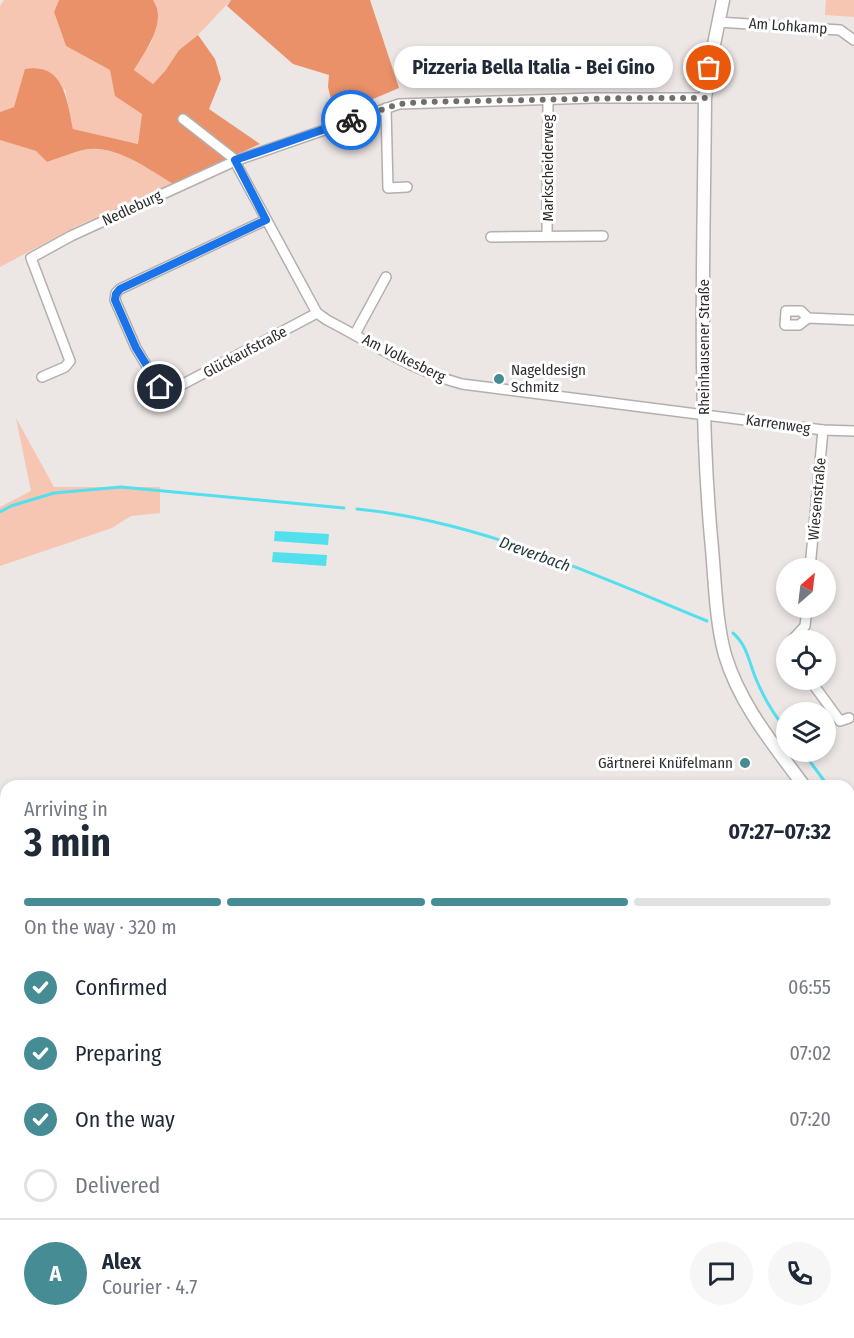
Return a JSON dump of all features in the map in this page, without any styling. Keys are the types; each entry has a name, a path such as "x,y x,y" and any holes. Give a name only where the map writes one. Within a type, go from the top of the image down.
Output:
{"street":[{"name":"Rheinhausener Straße","path":"723,0 705,98 703,414 708,507 718,616 725,654 740,693 773,745 799,780"},
{"name":"Am Lohkamp","path":"718,22 840,30 854,40"},
{"name":"Nedleburg","path":"42,377 65,367 70,361 31,258 71,236 235,160 399,104 705,98"},
{"name":"Markscheiderweg","path":"548,100 548,236"},
{"path":"386,108 388,188 407,187"},
{"path":"183,119 235,160 317,313"},
{"name":"Glückaufstraße","path":"266,220 120,289 115,300 136,348 160,387 166,392 317,313"},
{"name":"Markscheiderweg","path":"491,237 603,236"},
{"name":"Am Volkesberg","path":"356,334 386,277"},
{"name":"Am Volkesberg","path":"317,313 424,370 462,384 703,414"},
{"path":"808,318 854,320"},
{"name":"Karrenweg","path":"703,414 823,430 854,431"},
{"name":"Wiesenstraße","path":"811,558 823,430"},
{"path":"817,690 840,721 849,718"}],"shaded area":[{"path":"4,0 59,0 54,12 66,46 110,70 116,96 142,114 138,144 73,129 65,89 19,93 14,107 0,112 0,6"},
{"path":"59,0 153,0 158,17 156,27 149,45 134,70 153,84 179,50 198,35 215,59 221,79 209,109 260,144 173,184 142,165 107,150 83,150 47,162 36,151 0,140 0,112 14,107 25,69 38,68 56,77 65,95 73,129 138,144 142,114 115,96 110,70 66,46 54,12"},
{"path":"153,0 231,0 198,35 179,50 153,84 134,70 152,41 156,4"},
{"path":"231,0 370,0 399,88 335,115 328,87 329,75 293,64 227,6"},
{"path":"826,0 854,0 854,17 825,15"},
{"path":"0,140 36,151 47,162 83,150 107,150 142,165 173,184 77,226 0,267"},
{"path":"16,418 54,487 160,487 160,513 131,516 112,528 0,566 0,507 31,491"}],"water":[{"path":"275,531 329,534 328,545 274,541"},
{"path":"273,552 327,555 326,566 272,562"}],"waterway":[{"name":"Dreverbach","path":"0,512 11,506 54,493 121,487 344,508"},
{"name":"Dreverbach","path":"357,509 403,515 448,525 536,552 707,621"},
{"name":"Dreverbach","path":"733,633 745,648 756,679 776,716"},
{"name":"Dreverbach","path":"810,762 824,780"}],"way so far":[{"path":"351,120 399,104 421,102 705,98 709,68"}],"place":[{"name":"Pizzeria Bella Italia - Bei Gino","path":"709,68"},
{"name":"Nageldesign Schmitz","path":"499,379"},
{"name":"Gärtnerei Knüfelmann","path":"745,763"}],"route":[{"path":"160,387 136,348 115,300 116,294 120,289 266,220 235,160 351,120"}]}
